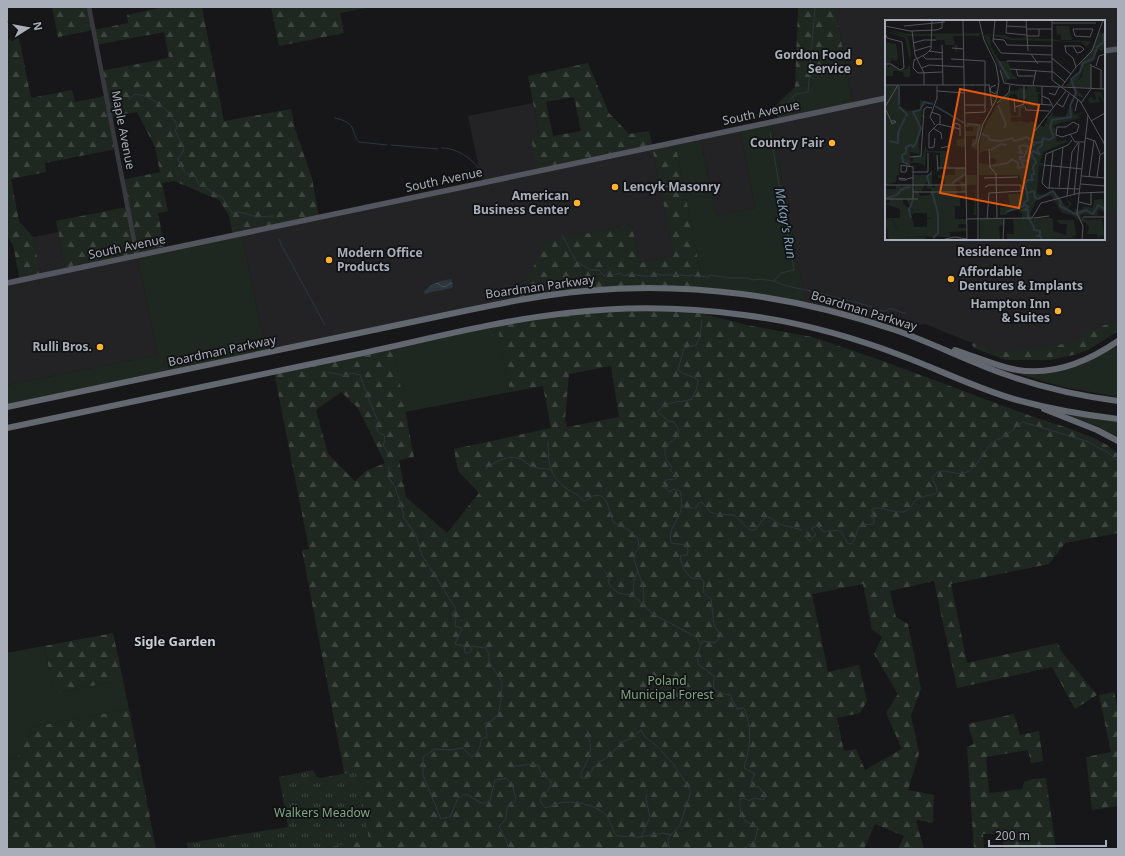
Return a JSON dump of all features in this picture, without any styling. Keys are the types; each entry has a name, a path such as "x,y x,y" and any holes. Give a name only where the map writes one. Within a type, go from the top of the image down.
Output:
{"highway":[{"name":"Boardman Parkway","path":"7,407 538,296 636,288 682,288 752,295 832,311 862,319 916,337 982,365 1027,381 1064,392 1118,401"},
{"path":"7,428 484,327 564,313 631,308 684,309 724,313 764,318 814,328 866,343 963,381 1009,397 1083,414 1118,419"},
{"path":"916,337 1009,368 1028,370 1050,370 1077,363 1099,353 1118,341"},
{"path":"1031,403 1097,430 1118,441"}],"main road":[{"path":"1105,52 1118,49"},
{"name":"South Avenue","path":"7,283 885,98"}],"street":[{"name":"Maple Avenue","path":"88,7 137,256"}],"shaded area":[{"path":"835,7 1118,7 1118,326 1082,344 1005,354 925,324 896,330 806,305 771,122 853,104"},
{"path":"533,103 539,134 531,136 652,147 674,256 639,263 632,225 547,241 517,301 266,352 242,234 482,183 468,116"},
{"path":"740,129 755,208 716,216 700,137"},
{"path":"58,232 66,271 137,256 158,355 7,385 7,283 41,276 33,237"}],"green space":[{"path":"52,7 89,7 93,30 58,37"},
{"path":"164,7 202,7 224,121 291,109 295,129 312,178 319,218 233,236 229,216 219,200 174,181 162,183 168,211 158,213 165,250 66,271 56,221 127,207 122,180 160,172 155,147 137,112 110,117 116,149 45,163 46,172 11,179 19,221 33,237 41,276 20,281 13,245 7,236 7,40 19,38 31,98 72,90 75,102 106,96 101,71 169,58 164,32 96,45 93,30 128,23 127,15"},
{"path":"271,7 370,7 340,13 344,33 279,46"},
{"path":"798,7 835,7 843,51 828,54 813,84 795,87"},
{"path":"843,51 853,105 778,120 775,106 795,87 813,84 828,54"},
{"path":"588,63 609,113 629,134 649,131 653,147 675,142 704,290 636,288 517,301 546,241 632,225 639,263 674,256 652,147 537,171 531,136 539,134 528,76","holes":["574,97 581,131 553,136 546,102"]},
{"path":"771,122 806,305 704,290 675,142 700,137 716,216 755,208 740,129"},
{"path":"1105,134 1118,199 1118,210 1105,213"},
{"path":"242,234 266,352 7,407 7,385 158,355 137,256"},
{"name":"Poland Municipal Forest","path":"684,309 747,325 812,337 1068,428 1094,438 1107,445 1118,454 1118,533 1065,543 1049,564 951,584 967,663 1058,643 1061,651 1097,695 1075,709 1052,667 957,688 934,581 890,591 896,617 908,624 921,689 911,715 919,754 908,790 934,795 933,823 916,820 924,849 898,849 904,836 875,824 864,849 320,849 341,845 349,798 302,550 309,549 274,372 393,347 414,457 399,460 406,497 447,533 479,493 458,471 454,449 551,428 543,386 510,392 497,324 564,313","holes":["611,366 619,417 567,427 565,419 569,374","341,392 358,408 385,463 366,471 355,481 328,454 316,410","863,584 872,629 882,637 874,654 898,694 886,713 902,749 865,770 856,749 844,751 837,718 860,713 867,701 859,665 828,672 812,594"]},
{"path":"1118,322 1118,331 1088,350 1050,360 1003,359 974,348 972,344 975,343 999,352 1053,346 1079,341 1089,330 1094,330 1105,325"},
{"path":"497,324 510,392 405,412 393,347"},
{"path":"1118,343 1118,397 1063,387 1008,371 1050,371"},
{"path":"1069,415 1118,422 1118,438 1099,427 1068,417"},
{"path":"113,633 123,680 54,693 44,646"},
{"path":"44,646 54,693 123,680 129,709 33,727 18,757 7,759 7,653"},
{"path":"1114,692 1118,711 1118,806 1092,810 1086,757 1111,752 1099,695"},
{"path":"129,709 156,849 7,849 7,759 18,757 33,727"},
{"path":"1014,714 1020,735 1039,731 1043,761 1031,763 1028,750 986,757 989,793 1022,789 1024,782 1033,779 1046,778 1056,849 1004,849 1002,834 983,834 984,849 974,849 967,747 974,744 968,724"},
{"name":"Walkers Meadow","path":"313,770 317,777 321,778 358,771 369,840 320,849 188,849 187,843 288,827 279,777"}],"water":[{"path":"451,279 453,285 452,288 425,294 424,292 433,284"}],"waterway":[{"name":"McKay's Run","path":"779,112 796,94 808,92 815,7"},
{"path":"129,99 135,94 144,96 157,103 168,112 176,122 177,128 175,130 184,150 178,159 183,169 189,175 196,177 199,185 203,185 214,194 222,197 232,213 240,212 257,217 274,216"},
{"path":"335,118 345,121 350,125 359,142 387,145"},
{"name":"McKay's Run","path":"707,279 710,275 774,281 781,273 794,270 770,132"},
{"path":"391,145 438,149"},
{"path":"442,148 454,150 465,156 475,164 482,174"},
{"path":"562,235 576,261 590,270 599,270 604,276 610,271 612,275 621,273 624,276 631,273 644,276 658,274 693,275 699,277 707,276"},
{"path":"279,239 325,325"},
{"path":"774,281 790,287 860,303 882,311 886,311 890,308 906,313"},
{"path":"702,320 700,337 696,345 684,348 678,370 698,380 697,388 692,399 664,405 658,412 668,421 674,422 679,433 665,448 666,459 672,467 670,470 676,476 676,479 666,480 663,483 665,488 670,492 673,489 680,491 682,502 681,510 671,530 671,543 686,545 688,550 687,555 680,556 683,568 691,578 702,579 704,582 703,592 711,599 714,625 721,636 715,643 703,641 700,647 698,664 715,677 714,688 716,690 722,694 730,695 737,709 744,708 750,731 748,752 744,768 755,774 751,782 753,786 759,787 765,796 764,800 754,798 749,801 744,798 740,799 743,818 758,828 754,844 752,846 749,844 744,849"},
{"path":"328,372 346,376 351,373 360,375 378,421 376,428 379,433 384,435 385,440 383,446 388,452 387,457"},
{"path":"807,531 807,538 810,541 816,534 812,528 817,526 824,532 836,530 843,534 847,543 851,544 854,541 859,526 874,523 872,510 879,508 899,512 906,511 917,499 937,492 933,479 937,472 945,471 961,474 969,471 977,464 992,443 1006,435 1023,422 1086,441 1107,452 1118,461"},
{"path":"548,442 550,466 556,479 582,500 585,501 598,495 602,497 608,504 613,522 627,529 638,538 639,548 635,553 634,560 643,586 643,605"},
{"path":"486,469 509,457 522,459 533,467 550,469"},
{"path":"389,467 388,476 395,487 404,515 403,517 416,535 422,555 456,609 452,615 456,618 455,626 462,628 455,644 464,646 465,653 471,652 471,646 486,648 489,654 489,663 502,681 501,701 498,715 490,722 485,723 487,737 481,739 480,747 476,753 472,757 463,748 451,750 435,749 423,757 423,775 441,819 450,817 458,798 466,794 483,804 490,800 495,780 506,778 512,784 516,800 507,808 506,819 499,826 509,849"},
{"path":"682,506 696,508 699,503 702,502 710,512 734,515 750,530 755,530 763,519 767,517 779,524 802,530"},
{"path":"604,571 609,576 609,584 618,593 634,596 653,614 696,637 701,644"},
{"path":"634,595 634,583 638,571"},
{"path":"587,730 590,743 590,752 581,773 582,778 587,778 594,767 609,756 622,742 630,739 641,730 645,737 657,746 674,765 691,791 680,825 669,837 668,842 670,849"},
{"path":"512,767 529,764 539,766 541,774 551,781 550,787 540,801 545,808 565,802 578,803 596,808 605,814 617,836 640,837 663,833 671,835"},
{"path":"641,837 650,817 646,799 647,794"},
{"path":"531,849 548,849"}],"place":[{"name":"Gordon Food Service","path":"859,62"},
{"name":"Country Fair","path":"832,143"},
{"name":"Lencyk Masonry","path":"615,187"},
{"name":"American Business Center","path":"577,203"},
{"name":"Residence Inn","path":"1049,252"},
{"name":"Modern Office Products","path":"329,260"},
{"name":"Affordable Dentures & Implants","path":"951,279"},
{"name":"Hampton Inn & Suites","path":"1058,311"},
{"name":"Rulli Bros.","path":"100,347"}],"district":[{"name":"Sigle Garden","path":"175,641"}]}
